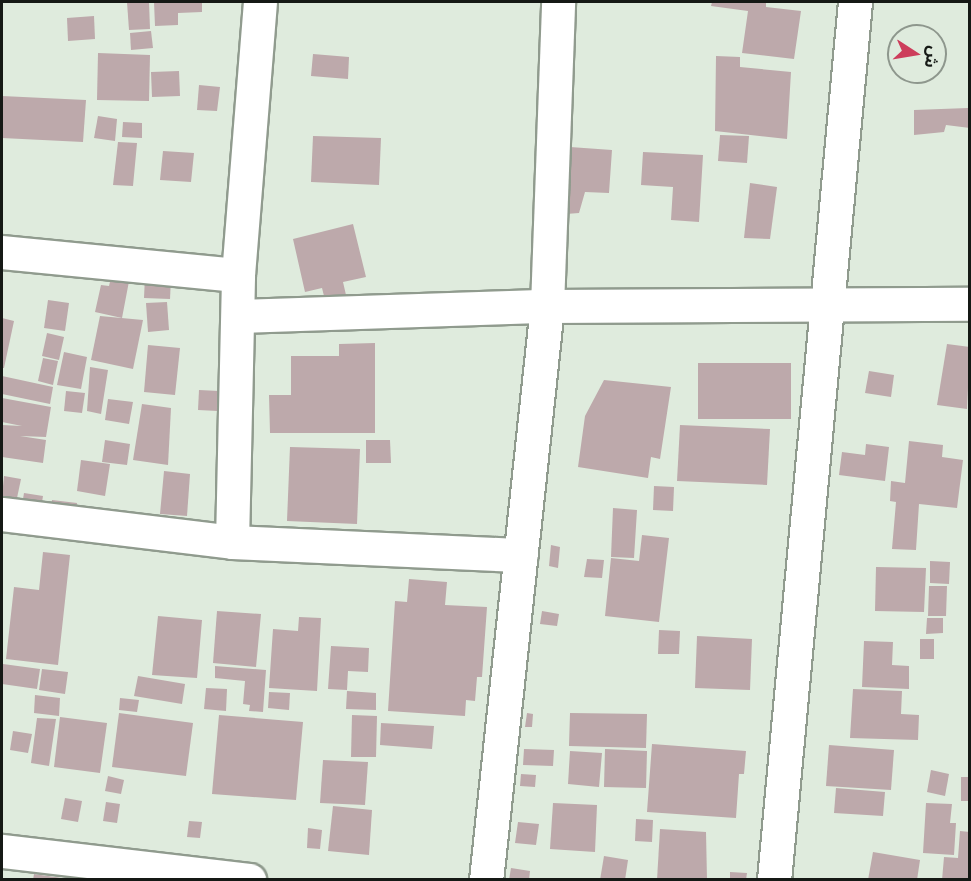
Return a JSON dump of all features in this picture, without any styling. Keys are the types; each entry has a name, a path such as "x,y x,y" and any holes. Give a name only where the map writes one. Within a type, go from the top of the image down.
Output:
{"street":[{"path":"232,542 239,316 238,275 260,2"},
{"path":"486,879 547,306 558,2"},
{"path":"774,879 855,2"},
{"path":"2,252 238,275"},
{"path":"239,316 547,306 969,304"},
{"path":"2,514 232,542 521,555"},
{"path":"2,851 249,879"}],"building":[{"path":"127,2 149,2 150,29 129,30"},
{"path":"154,2 202,2 202,12 178,13 178,25 155,26"},
{"path":"712,2 766,2 766,7 801,11 794,59 742,53 748,11 711,6"},
{"path":"94,16 95,39 68,41 67,18"},
{"path":"151,31 153,48 131,50 130,33"},
{"path":"98,53 150,55 149,101 97,100"},
{"path":"313,54 349,57 348,79 311,76"},
{"path":"716,56 740,57 740,67 791,72 787,139 715,131"},
{"path":"179,71 180,96 152,97 151,72"},
{"path":"199,85 220,87 217,111 197,110"},
{"path":"2,96 86,100 83,142 2,138"},
{"path":"968,108 970,128 946,125 944,132 914,135 914,110"},
{"path":"98,116 117,119 115,141 94,138"},
{"path":"123,122 142,123 142,138 122,137"},
{"path":"720,135 749,136 747,163 718,161"},
{"path":"313,136 381,138 379,185 311,182"},
{"path":"118,142 137,143 133,186 113,185"},
{"path":"570,147 612,150 609,193 585,192 579,213 566,214"},
{"path":"163,151 194,153 191,182 160,180"},
{"path":"643,152 703,155 699,222 671,220 673,187 641,185"},
{"path":"750,183 777,187 770,239 744,238"},
{"path":"353,224 366,277 343,282 346,295 325,300 322,288 305,292 293,239"},
{"path":"112,273 130,276 122,318 95,312 101,285 109,286"},
{"path":"145,276 171,278 170,299 144,298"},
{"path":"48,300 69,303 65,331 44,328"},
{"path":"167,302 169,330 148,332 146,303"},
{"path":"100,316 143,320 133,369 91,360"},
{"path":"2,318 14,321 4,368 2,368"},
{"path":"47,333 64,337 59,360 42,356"},
{"path":"375,343 375,433 270,433 269,395 291,395 291,356 339,356 339,344"},
{"path":"947,344 970,347 967,409 937,405"},
{"path":"148,345 180,348 175,395 144,392"},
{"path":"64,352 87,357 81,389 57,385"},
{"path":"43,358 58,361 53,385 38,381"},
{"path":"698,363 791,363 791,419 698,419"},
{"path":"90,367 108,370 101,414 87,411"},
{"path":"869,371 894,375 891,397 865,393"},
{"path":"2,376 53,387 50,404 2,394"},
{"path":"604,380 671,387 660,459 651,457 648,478 578,467 585,416"},
{"path":"199,390 219,391 218,411 198,410"},
{"path":"66,391 85,393 82,413 64,411"},
{"path":"2,398 51,407 46,437 20,436 46,440 43,463 2,457 2,425 22,426 2,422"},
{"path":"108,399 133,402 129,424 105,420"},
{"path":"142,404 171,408 168,465 133,460"},
{"path":"680,425 770,429 767,485 677,481"},
{"path":"105,440 130,444 127,465 102,462"},
{"path":"366,440 390,440 391,463 366,463"},
{"path":"909,441 943,445 942,457 963,460 957,508 919,504 916,550 892,549 896,502 890,501 891,481 905,483"},
{"path":"866,444 889,447 885,481 839,475 842,452 865,455"},
{"path":"290,447 360,449 357,524 287,521"},
{"path":"81,460 110,464 105,496 77,491"},
{"path":"164,471 190,474 187,516 160,514"},
{"path":"4,476 21,479 17,498 2,496"},
{"path":"654,486 674,487 673,511 653,510"},
{"path":"24,493 43,496 40,514 21,511"},
{"path":"52,500 77,503 75,517 50,513"},
{"path":"613,508 637,510 634,558 611,557"},
{"path":"642,535 669,538 659,622 605,616 611,558 639,561"},
{"path":"551,545 560,547 558,568 549,566"},
{"path":"43,552 70,555 58,665 6,659 14,587 39,590"},
{"path":"587,559 604,560 602,578 584,577"},
{"path":"930,561 950,562 949,584 930,583"},
{"path":"876,567 926,568 924,612 875,611"},
{"path":"409,579 447,582 445,605 487,607 482,677 477,677 475,701 466,700 465,716 388,711 395,601 407,602"},
{"path":"929,586 947,586 946,616 928,616"},
{"path":"217,611 261,614 256,667 213,663"},
{"path":"542,611 559,614 557,626 540,624"},
{"path":"158,616 202,620 197,678 152,675"},
{"path":"299,617 321,618 317,691 269,688 273,629 298,631"},
{"path":"927,618 943,618 943,633 926,634"},
{"path":"659,630 680,631 679,654 658,654"},
{"path":"697,636 752,639 750,690 695,688"},
{"path":"920,639 934,639 934,659 920,659"},
{"path":"864,641 893,642 892,665 909,666 909,689 862,687"},
{"path":"331,646 369,648 368,672 348,671 347,690 328,689"},
{"path":"3,664 40,669 37,689 2,684"},
{"path":"215,666 266,670 263,712 249,711 250,705 243,704 245,681 215,678"},
{"path":"42,669 68,672 65,694 39,690"},
{"path":"138,676 185,684 182,704 134,696"},
{"path":"206,688 227,689 226,711 204,709"},
{"path":"853,689 902,691 901,714 919,715 918,740 850,738"},
{"path":"347,691 376,693 376,710 346,709"},
{"path":"269,692 290,693 289,710 268,708"},
{"path":"35,695 60,698 59,716 34,713"},
{"path":"120,698 139,700 137,712 119,710"},
{"path":"119,713 193,723 186,776 112,767"},
{"path":"527,713 533,714 532,727 525,727"},
{"path":"570,713 647,714 646,748 569,746"},
{"path":"219,715 303,722 296,800 212,794"},
{"path":"352,715 377,716 376,757 351,757"},
{"path":"60,717 107,723 100,773 54,767"},
{"path":"37,718 56,719 49,766 31,763"},
{"path":"381,723 434,726 432,749 380,745"},
{"path":"13,731 32,734 28,753 10,750"},
{"path":"652,744 746,751 744,774 739,774 736,818 647,812"},
{"path":"829,745 894,750 891,790 826,786"},
{"path":"524,749 554,750 553,766 523,765"},
{"path":"605,749 647,751 646,788 604,787"},
{"path":"570,751 602,753 599,787 568,784"},
{"path":"323,760 368,762 365,805 320,803"},
{"path":"931,770 949,774 945,796 927,792"},
{"path":"521,774 536,775 535,787 520,786"},
{"path":"108,776 124,780 121,794 105,791"},
{"path":"961,777 970,777 970,801 961,801"},
{"path":"836,788 885,792 883,816 834,813"},
{"path":"65,798 82,801 78,822 61,819"},
{"path":"106,802 120,804 117,823 103,821"},
{"path":"553,803 597,805 595,852 550,849"},
{"path":"926,803 952,804 950,823 956,823 954,855 923,853"},
{"path":"333,806 372,810 369,855 328,851"},
{"path":"636,819 653,820 652,842 635,841"},
{"path":"189,821 202,822 200,838 187,837"},
{"path":"518,822 539,824 536,845 515,843"},
{"path":"308,828 322,830 320,849 307,848"},
{"path":"660,829 706,832 707,880 657,880"},
{"path":"960,831 970,832 970,880 942,880 944,857 958,858"},
{"path":"873,852 920,860 917,880 868,880"},
{"path":"604,856 628,860 625,880 600,880"},
{"path":"511,868 530,871 529,880 509,880"},
{"path":"730,872 747,873 746,880 730,880"},
{"path":"34,874 62,878 62,880 33,880"}]}
